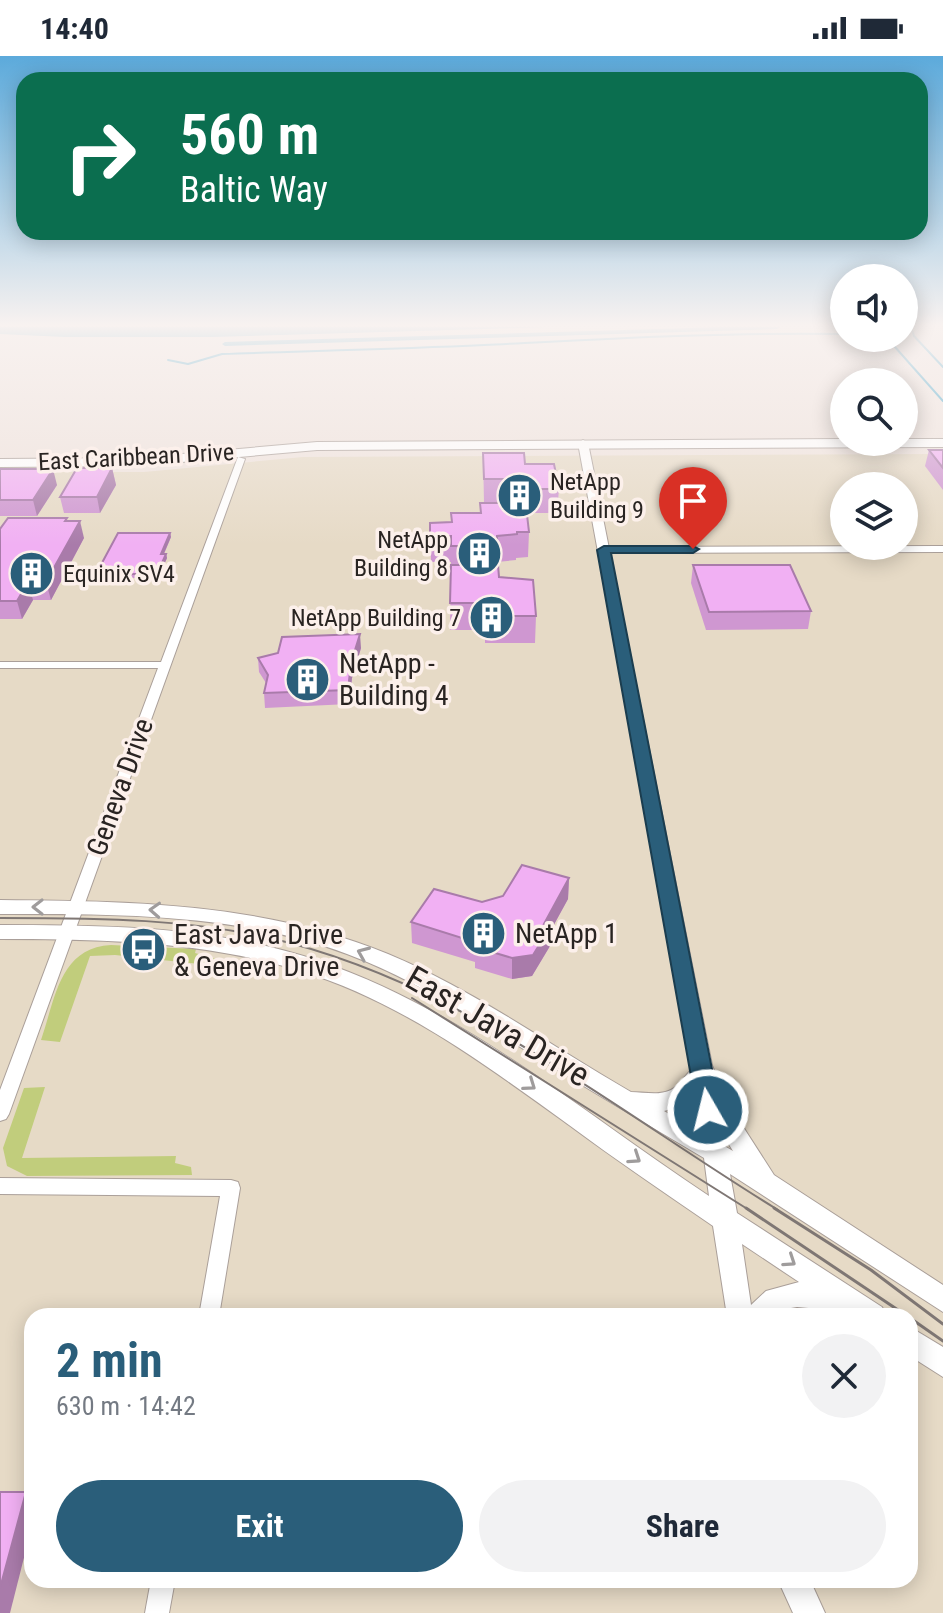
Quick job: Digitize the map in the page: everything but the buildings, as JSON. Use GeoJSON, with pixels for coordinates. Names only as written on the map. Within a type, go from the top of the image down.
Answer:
{"type":"FeatureCollection","features":[{"type":"Feature","properties":{"kind":"main road","name":"East Caribbean Drive"},"geometry":{"type":"LineString","coordinates":[[0,469],[155,467],[314,454],[943,443]]}},
{"type":"Feature","properties":{"kind":"main road","name":"East Caribbean Drive"},"geometry":{"type":"LineString","coordinates":[[0,463],[136,462],[317,446],[943,450]]}},
{"type":"Feature","properties":{"kind":"main road","name":"East Java Drive"},"geometry":{"type":"LineString","coordinates":[[0,907],[175,911],[291,931],[352,948],[422,979],[873,1249],[943,1300]]}},
{"type":"Feature","properties":{"kind":"main road","name":"East Java Drive"},"geometry":{"type":"LineString","coordinates":[[0,932],[152,934],[206,941],[290,959],[362,984],[460,1036],[861,1308]]}},
{"type":"Feature","properties":{"kind":"main road"},"geometry":{"type":"LineString","coordinates":[[626,1101],[672,1102],[704,1078],[766,1184]]}},
{"type":"Feature","properties":{"kind":"main road"},"geometry":{"type":"LineString","coordinates":[[715,1154],[739,1308]]}},
{"type":"Feature","properties":{"kind":"main road"},"geometry":{"type":"LineString","coordinates":[[765,1308],[782,1297],[804,1294],[828,1298],[848,1308]]}},
{"type":"Feature","properties":{"kind":"main road"},"geometry":{"type":"LineString","coordinates":[[918,1346],[943,1363]]}},
{"type":"Feature","properties":{"kind":"main road"},"geometry":{"type":"LineString","coordinates":[[798,1588],[809,1613]]}},
{"type":"Feature","properties":{"kind":"street"},"geometry":{"type":"LineString","coordinates":[[584,448],[704,1078],[715,1154]]}},
{"type":"Feature","properties":{"kind":"street","name":"Geneva Drive"},"geometry":{"type":"LineString","coordinates":[[0,1114],[241,459]]}},
{"type":"Feature","properties":{"kind":"street"},"geometry":{"type":"LineString","coordinates":[[604,550],[943,549]]}},
{"type":"Feature","properties":{"kind":"street"},"geometry":{"type":"LineString","coordinates":[[0,665],[166,665]]}},
{"type":"Feature","properties":{"kind":"street"},"geometry":{"type":"LineString","coordinates":[[0,1186],[231,1188],[210,1308]]}},
{"type":"Feature","properties":{"kind":"street"},"geometry":{"type":"LineString","coordinates":[[157,1613],[162,1588]]}},
{"type":"Feature","properties":{"kind":"shaded area"},"geometry":{"type":"Polygon","coordinates":[[[943,454],[943,1613],[0,1613],[0,472],[144,472],[303,457],[943,454]]]}},
{"type":"Feature","properties":{"kind":"green space"},"geometry":{"type":"Polygon","coordinates":[[[111,945],[196,949],[195,953],[256,970],[115,955],[90,956],[60,1042],[41,1040],[56,991],[70,965],[94,948],[111,945]]]}},
{"type":"Feature","properties":{"kind":"green space"},"geometry":{"type":"Polygon","coordinates":[[[45,1087],[22,1158],[176,1156],[175,1163],[191,1167],[192,1175],[27,1176],[7,1166],[3,1148],[24,1088],[45,1087]]]}},
{"type":"Feature","properties":{"kind":"tram line"},"geometry":{"type":"LineString","coordinates":[[0,918],[109,919],[182,924],[290,943],[356,964],[420,991],[543,1058],[778,1210]]}},
{"type":"Feature","properties":{"kind":"tram line"},"geometry":{"type":"LineString","coordinates":[[412,998],[749,1210]]}},
{"type":"Feature","properties":{"kind":"tram line"},"geometry":{"type":"LineString","coordinates":[[774,1208],[871,1270],[943,1324]]}},
{"type":"Feature","properties":{"kind":"tram line"},"geometry":{"type":"LineString","coordinates":[[749,1210],[895,1308]]}},
{"type":"Feature","properties":{"kind":"tram line"},"geometry":{"type":"LineString","coordinates":[[918,1324],[943,1341]]}},
{"type":"Feature","properties":{"kind":"place","name":"NetApp Building 9"},"geometry":{"type":"Point","coordinates":[519,496]}},
{"type":"Feature","properties":{"kind":"place","name":"NetApp Building 8"},"geometry":{"type":"Point","coordinates":[479,554]}},
{"type":"Feature","properties":{"kind":"place","name":"Equinix SV4"},"geometry":{"type":"Point","coordinates":[32,574]}},
{"type":"Feature","properties":{"kind":"place","name":"NetApp Building 7"},"geometry":{"type":"Point","coordinates":[492,618]}},
{"type":"Feature","properties":{"kind":"place","name":"NetApp - Building 4"},"geometry":{"type":"Point","coordinates":[308,679]}},
{"type":"Feature","properties":{"kind":"place","name":"NetApp 1"},"geometry":{"type":"Point","coordinates":[484,933]}},
{"type":"Feature","properties":{"kind":"place","name":"East Java Drive & Geneva Drive"},"geometry":{"type":"Point","coordinates":[143,950]}},
{"type":"Feature","properties":{"kind":"route"},"geometry":{"type":"LineString","coordinates":[[693,549],[604,550],[708,1110]]}}]}
